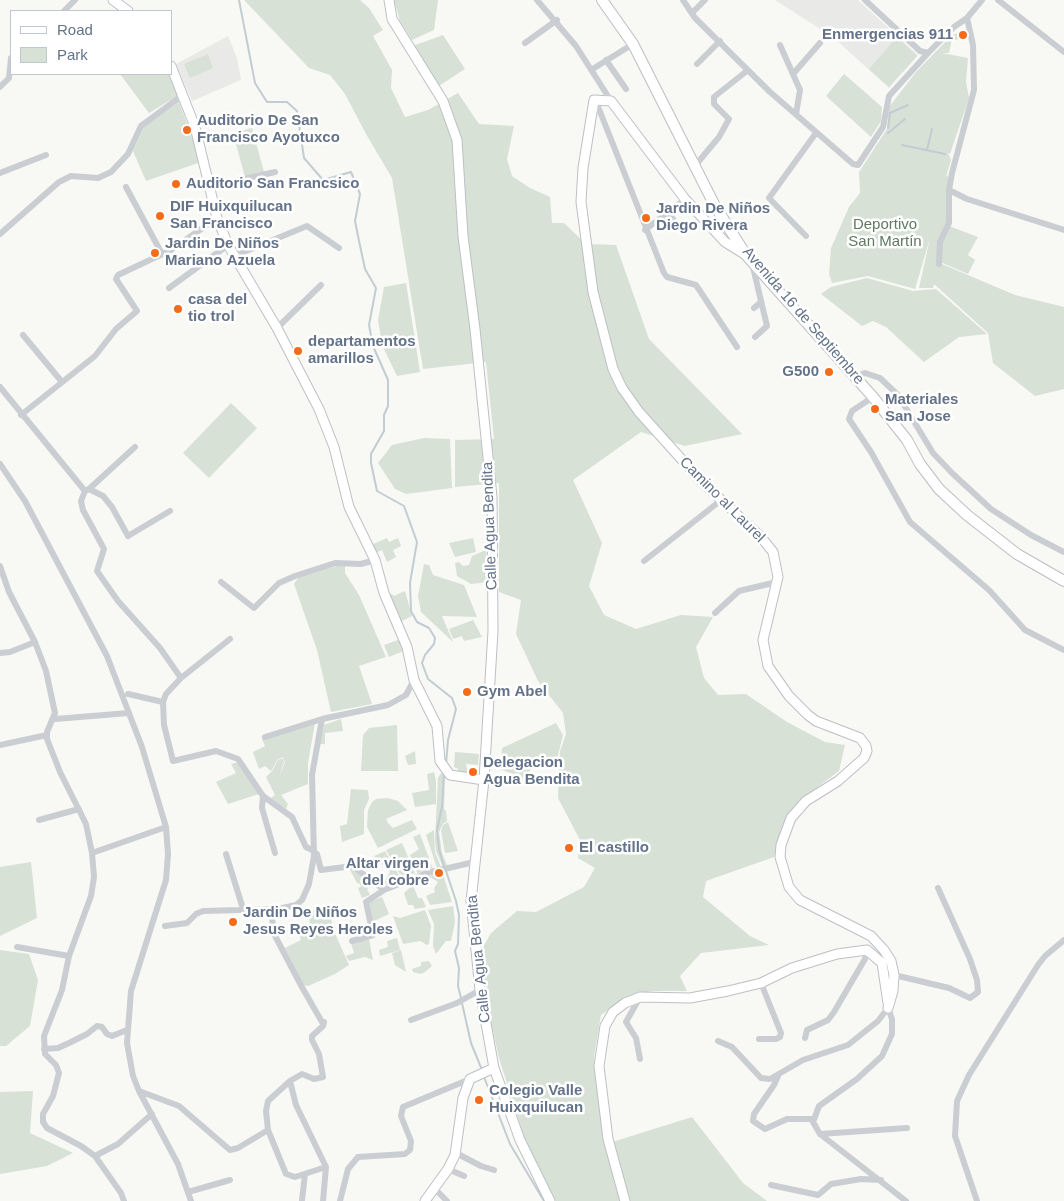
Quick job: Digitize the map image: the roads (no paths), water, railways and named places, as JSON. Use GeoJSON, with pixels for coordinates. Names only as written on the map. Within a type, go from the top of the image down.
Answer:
{"type":"FeatureCollection","features":[{"type":"Feature","properties":{"kind":"main road"},"geometry":{"type":"LineString","coordinates":[[114,0],[127,10]]}},
{"type":"Feature","properties":{"kind":"main road","name":"Calle Agua Bendita"},"geometry":{"type":"LineString","coordinates":[[389,0],[392,20],[443,101],[457,140],[462,236],[476,329],[492,497],[493,632],[484,780],[471,898],[480,990],[494,1068],[520,1140],[550,1201]]}},
{"type":"Feature","properties":{"kind":"main road","name":"Avenida 16 de Septiembre"},"geometry":{"type":"LineString","coordinates":[[602,0],[633,44],[715,206],[749,258],[874,397],[907,440],[920,464],[939,489],[967,516],[1017,554],[1064,581]]}},
{"type":"Feature","properties":{"kind":"main road"},"geometry":{"type":"LineString","coordinates":[[172,68],[202,152],[217,218],[228,245],[277,328],[319,409],[334,448],[348,507],[375,560],[384,593],[408,647],[414,680],[437,726],[440,762],[444,769],[455,777],[484,780]]}},
{"type":"Feature","properties":{"kind":"main road"},"geometry":{"type":"LineString","coordinates":[[595,99],[611,101],[685,199],[725,242],[749,258]]}},
{"type":"Feature","properties":{"kind":"main road","name":"Camino al Laurel"},"geometry":{"type":"LineString","coordinates":[[595,99],[583,168],[581,202],[594,292],[613,369],[622,388],[639,412],[720,501],[761,537],[773,552],[777,582],[763,635],[768,666],[789,696],[808,715],[816,721],[860,738],[867,751],[864,758],[838,781],[806,801],[791,818],[781,845],[783,869],[790,887],[800,900],[876,941],[891,960],[894,975],[893,991],[888,1008]]}},
{"type":"Feature","properties":{"kind":"main road"},"geometry":{"type":"LineString","coordinates":[[625,1201],[608,1139],[600,1087],[599,1058],[603,1033],[609,1017],[625,1003],[640,997],[690,998],[761,983],[792,968],[828,957],[867,950],[882,963],[888,1008]]}},
{"type":"Feature","properties":{"kind":"main road"},"geometry":{"type":"LineString","coordinates":[[425,1201],[448,1169],[456,1153],[463,1098],[470,1079],[494,1068]]}},
{"type":"Feature","properties":{"kind":"street"},"geometry":{"type":"LineString","coordinates":[[65,10],[75,0]]}},
{"type":"Feature","properties":{"kind":"street"},"geometry":{"type":"LineString","coordinates":[[537,0],[557,20],[611,101]]}},
{"type":"Feature","properties":{"kind":"street"},"geometry":{"type":"LineString","coordinates":[[683,0],[692,13],[748,70],[816,133],[855,165],[858,165],[883,127],[889,96],[928,53],[954,27],[967,18],[982,0]]}},
{"type":"Feature","properties":{"kind":"street"},"geometry":{"type":"LineString","coordinates":[[692,13],[705,0]]}},
{"type":"Feature","properties":{"kind":"street"},"geometry":{"type":"LineString","coordinates":[[864,0],[920,51],[928,53]]}},
{"type":"Feature","properties":{"kind":"street"},"geometry":{"type":"LineString","coordinates":[[998,0],[1064,52]]}},
{"type":"Feature","properties":{"kind":"street"},"geometry":{"type":"LineString","coordinates":[[939,264],[940,242],[949,223],[949,190],[974,90],[973,45],[967,18]]}},
{"type":"Feature","properties":{"kind":"street"},"geometry":{"type":"LineString","coordinates":[[525,43],[557,20]]}},
{"type":"Feature","properties":{"kind":"street"},"geometry":{"type":"LineString","coordinates":[[697,64],[720,41]]}},
{"type":"Feature","properties":{"kind":"street"},"geometry":{"type":"LineString","coordinates":[[793,74],[820,43]]}},
{"type":"Feature","properties":{"kind":"street"},"geometry":{"type":"LineString","coordinates":[[592,70],[633,44]]}},
{"type":"Feature","properties":{"kind":"street"},"geometry":{"type":"LineString","coordinates":[[780,46],[800,95],[796,114]]}},
{"type":"Feature","properties":{"kind":"street"},"geometry":{"type":"LineString","coordinates":[[606,60],[626,89]]}},
{"type":"Feature","properties":{"kind":"street"},"geometry":{"type":"LineString","coordinates":[[0,87],[9,78],[10,68]]}},
{"type":"Feature","properties":{"kind":"street"},"geometry":{"type":"LineString","coordinates":[[694,167],[719,137],[729,120],[728,116],[714,104],[714,97],[748,70]]}},
{"type":"Feature","properties":{"kind":"street"},"geometry":{"type":"LineString","coordinates":[[0,234],[59,182],[71,176],[98,178],[111,172],[128,154],[141,126],[183,95]]}},
{"type":"Feature","properties":{"kind":"street"},"geometry":{"type":"LineString","coordinates":[[595,99],[645,230],[665,275],[696,285],[736,347]]}},
{"type":"Feature","properties":{"kind":"street"},"geometry":{"type":"LineString","coordinates":[[806,236],[769,198],[816,133]]}},
{"type":"Feature","properties":{"kind":"street"},"geometry":{"type":"LineString","coordinates":[[0,173],[46,155]]}},
{"type":"Feature","properties":{"kind":"street"},"geometry":{"type":"LineString","coordinates":[[209,187],[275,172]]}},
{"type":"Feature","properties":{"kind":"street"},"geometry":{"type":"LineString","coordinates":[[126,187],[162,254]]}},
{"type":"Feature","properties":{"kind":"street"},"geometry":{"type":"LineString","coordinates":[[949,190],[967,199],[1064,230]]}},
{"type":"Feature","properties":{"kind":"street"},"geometry":{"type":"LineString","coordinates":[[645,230],[685,199]]}},
{"type":"Feature","properties":{"kind":"street"},"geometry":{"type":"LineString","coordinates":[[668,213],[673,218]]}},
{"type":"Feature","properties":{"kind":"street"},"geometry":{"type":"LineString","coordinates":[[21,415],[95,356],[116,329],[137,311],[116,279],[118,275],[184,242],[217,218]]}},
{"type":"Feature","properties":{"kind":"street"},"geometry":{"type":"LineString","coordinates":[[234,256],[307,226],[339,248]]}},
{"type":"Feature","properties":{"kind":"street"},"geometry":{"type":"LineString","coordinates":[[169,288],[228,245]]}},
{"type":"Feature","properties":{"kind":"street"},"geometry":{"type":"LineString","coordinates":[[749,258],[767,326],[755,337]]}},
{"type":"Feature","properties":{"kind":"street"},"geometry":{"type":"LineString","coordinates":[[277,328],[321,284]]}},
{"type":"Feature","properties":{"kind":"street"},"geometry":{"type":"LineString","coordinates":[[754,308],[761,302]]}},
{"type":"Feature","properties":{"kind":"street"},"geometry":{"type":"LineString","coordinates":[[23,335],[62,382]]}},
{"type":"Feature","properties":{"kind":"street"},"geometry":{"type":"LineString","coordinates":[[856,376],[865,373],[880,378],[898,395],[933,453],[953,474],[992,509],[1031,535],[1064,552]]}},
{"type":"Feature","properties":{"kind":"street"},"geometry":{"type":"LineString","coordinates":[[0,387],[21,415],[87,490],[103,496],[112,507],[128,536],[170,511]]}},
{"type":"Feature","properties":{"kind":"street"},"geometry":{"type":"LineString","coordinates":[[874,397],[852,411],[850,419],[871,452],[902,511],[913,526],[989,590],[1025,630],[1064,650]]}},
{"type":"Feature","properties":{"kind":"street"},"geometry":{"type":"LineString","coordinates":[[135,447],[87,490],[81,501],[83,510],[104,549],[97,571],[118,602],[160,648],[181,678]]}},
{"type":"Feature","properties":{"kind":"street"},"geometry":{"type":"LineString","coordinates":[[0,464],[25,501],[108,656],[142,747],[166,827],[168,854],[166,880],[131,991],[127,1030],[129,1055],[139,1091],[178,1164],[191,1201]]}},
{"type":"Feature","properties":{"kind":"street"},"geometry":{"type":"LineString","coordinates":[[644,561],[720,501]]}},
{"type":"Feature","properties":{"kind":"street"},"geometry":{"type":"LineString","coordinates":[[221,582],[254,608],[279,583],[295,576],[335,563],[361,564],[375,560]]}},
{"type":"Feature","properties":{"kind":"street"},"geometry":{"type":"LineString","coordinates":[[0,566],[9,592],[35,642],[46,671],[54,705],[55,719],[46,734],[0,745]]}},
{"type":"Feature","properties":{"kind":"street"},"geometry":{"type":"LineString","coordinates":[[715,612],[739,591],[777,582]]}},
{"type":"Feature","properties":{"kind":"street"},"geometry":{"type":"LineString","coordinates":[[230,639],[181,678],[166,694],[163,702],[164,725],[174,762],[216,751],[235,757],[241,762],[263,796],[292,817],[306,847],[314,851],[321,870],[353,866],[384,890]]}},
{"type":"Feature","properties":{"kind":"street"},"geometry":{"type":"LineString","coordinates":[[0,653],[10,652],[35,642]]}},
{"type":"Feature","properties":{"kind":"street"},"geometry":{"type":"LineString","coordinates":[[265,737],[322,719],[388,705],[406,695],[414,680]]}},
{"type":"Feature","properties":{"kind":"street"},"geometry":{"type":"LineString","coordinates":[[128,694],[163,702]]}},
{"type":"Feature","properties":{"kind":"street"},"geometry":{"type":"LineString","coordinates":[[55,719],[129,713]]}},
{"type":"Feature","properties":{"kind":"street"},"geometry":{"type":"LineString","coordinates":[[165,926],[187,923],[196,914],[203,911],[244,912],[271,910],[296,905],[302,900],[312,872],[316,835],[312,775],[322,719]]}},
{"type":"Feature","properties":{"kind":"street"},"geometry":{"type":"LineString","coordinates":[[46,734],[60,772],[86,824],[92,853],[94,877],[91,896],[69,956],[62,990],[46,1028],[44,1049],[60,1073],[53,1096],[43,1114],[43,1122],[48,1128],[95,1156],[121,1193],[124,1201]]}},
{"type":"Feature","properties":{"kind":"street"},"geometry":{"type":"LineString","coordinates":[[263,796],[262,808],[275,853]]}},
{"type":"Feature","properties":{"kind":"street"},"geometry":{"type":"LineString","coordinates":[[39,820],[79,810]]}},
{"type":"Feature","properties":{"kind":"street"},"geometry":{"type":"LineString","coordinates":[[92,853],[166,827]]}},
{"type":"Feature","properties":{"kind":"street"},"geometry":{"type":"LineString","coordinates":[[226,854],[244,912]]}},
{"type":"Feature","properties":{"kind":"street"},"geometry":{"type":"LineString","coordinates":[[352,942],[374,935],[366,902],[384,890],[427,873],[470,863]]}},
{"type":"Feature","properties":{"kind":"street"},"geometry":{"type":"LineString","coordinates":[[894,975],[949,988],[970,998],[978,992],[977,980],[970,958],[938,888]]}},
{"type":"Feature","properties":{"kind":"street"},"geometry":{"type":"LineString","coordinates":[[271,910],[274,934],[303,989],[324,1023],[314,1034],[312,1040],[319,1054],[322,1077],[314,1079],[302,1074],[290,1081],[268,1101],[266,1115],[268,1130],[286,1174],[294,1177],[326,1166]]}},
{"type":"Feature","properties":{"kind":"street"},"geometry":{"type":"LineString","coordinates":[[977,1201],[955,1136],[957,1101],[969,1075],[1038,965],[1045,956],[1064,940]]}},
{"type":"Feature","properties":{"kind":"street"},"geometry":{"type":"LineString","coordinates":[[17,947],[69,956]]}},
{"type":"Feature","properties":{"kind":"street"},"geometry":{"type":"LineString","coordinates":[[805,1038],[807,1030],[828,1020],[834,1012],[865,959],[867,950]]}},
{"type":"Feature","properties":{"kind":"street"},"geometry":{"type":"LineString","coordinates":[[759,1040],[776,1039],[780,1037],[781,1033],[761,983]]}},
{"type":"Feature","properties":{"kind":"street"},"geometry":{"type":"LineString","coordinates":[[411,1020],[457,1002],[480,990]]}},
{"type":"Feature","properties":{"kind":"street"},"geometry":{"type":"LineString","coordinates":[[640,997],[626,1022],[636,1038],[640,1059]]}},
{"type":"Feature","properties":{"kind":"street"},"geometry":{"type":"LineString","coordinates":[[813,1119],[787,1119],[767,1128],[753,1121],[754,1114],[778,1076],[803,1060],[848,1045],[878,1021],[888,1008]]}},
{"type":"Feature","properties":{"kind":"street"},"geometry":{"type":"LineString","coordinates":[[888,1008],[892,1019],[892,1034],[882,1056],[857,1079],[823,1102],[816,1109],[813,1119],[814,1128],[820,1134],[882,1180],[906,1201]]}},
{"type":"Feature","properties":{"kind":"street"},"geometry":{"type":"LineString","coordinates":[[44,1049],[58,1048],[89,1033],[97,1026],[102,1027],[107,1034],[112,1036],[127,1030]]}},
{"type":"Feature","properties":{"kind":"street"},"geometry":{"type":"LineString","coordinates":[[718,1041],[732,1047],[761,1078],[778,1076]]}},
{"type":"Feature","properties":{"kind":"street"},"geometry":{"type":"LineString","coordinates":[[340,1201],[348,1169],[358,1157],[409,1152],[411,1141],[401,1116],[403,1107],[470,1079]]}},
{"type":"Feature","properties":{"kind":"street"},"geometry":{"type":"LineString","coordinates":[[290,1081],[296,1105],[326,1166],[322,1201]]}},
{"type":"Feature","properties":{"kind":"street"},"geometry":{"type":"LineString","coordinates":[[139,1091],[179,1106],[230,1150],[238,1148],[268,1130]]}},
{"type":"Feature","properties":{"kind":"street"},"geometry":{"type":"LineString","coordinates":[[95,1156],[118,1144],[152,1114]]}},
{"type":"Feature","properties":{"kind":"street"},"geometry":{"type":"LineString","coordinates":[[820,1134],[907,1128]]}},
{"type":"Feature","properties":{"kind":"street"},"geometry":{"type":"LineString","coordinates":[[456,1153],[481,1166],[494,1170]]}},
{"type":"Feature","properties":{"kind":"street"},"geometry":{"type":"LineString","coordinates":[[448,1169],[464,1176]]}},
{"type":"Feature","properties":{"kind":"street"},"geometry":{"type":"LineString","coordinates":[[302,1200],[305,1174]]}},
{"type":"Feature","properties":{"kind":"street"},"geometry":{"type":"LineString","coordinates":[[771,1185],[816,1196],[831,1184],[861,1179],[882,1180]]}},
{"type":"Feature","properties":{"kind":"street"},"geometry":{"type":"LineString","coordinates":[[188,1192],[230,1180]]}},
{"type":"Feature","properties":{"kind":"street"},"geometry":{"type":"LineString","coordinates":[[434,1188],[447,1201]]}},
{"type":"Feature","properties":{"kind":"waterway"},"geometry":{"type":"LineString","coordinates":[[239,0],[255,83],[267,102],[287,102],[297,111],[304,158],[323,180],[351,172],[360,194],[355,221],[365,269],[376,288],[369,325],[373,346],[388,380],[388,406],[384,415],[384,431],[371,454],[371,463],[377,491],[404,506],[417,542],[410,583],[411,611],[417,622],[429,628],[435,638],[434,644],[425,655],[422,663],[428,679],[452,698],[456,709],[448,740],[446,764]]}},
{"type":"Feature","properties":{"kind":"waterway"},"geometry":{"type":"LineString","coordinates":[[888,128],[890,113],[908,105]]}},
{"type":"Feature","properties":{"kind":"waterway"},"geometry":{"type":"LineString","coordinates":[[888,133],[905,119]]}},
{"type":"Feature","properties":{"kind":"waterway"},"geometry":{"type":"LineString","coordinates":[[927,150],[932,129]]}},
{"type":"Feature","properties":{"kind":"waterway"},"geometry":{"type":"LineString","coordinates":[[902,145],[945,154]]}},
{"type":"Feature","properties":{"kind":"waterway"},"geometry":{"type":"LineString","coordinates":[[444,773],[442,807],[437,830],[439,849],[444,867]]}},
{"type":"Feature","properties":{"kind":"waterway"},"geometry":{"type":"LineString","coordinates":[[446,871],[459,915],[458,944],[455,951],[459,968],[458,986],[461,998]]}},
{"type":"Feature","properties":{"kind":"waterway"},"geometry":{"type":"LineString","coordinates":[[462,1003],[471,1043],[482,1070]]}},
{"type":"Feature","properties":{"kind":"waterway"},"geometry":{"type":"LineString","coordinates":[[484,1077],[510,1144],[544,1201]]}},
{"type":"Feature","properties":{"kind":"place","name":"Enmergencias 911"},"geometry":{"type":"Point","coordinates":[963,35]}},
{"type":"Feature","properties":{"kind":"place","name":"Auditorio De San Francisco Ayotuxco"},"geometry":{"type":"Point","coordinates":[187,130]}},
{"type":"Feature","properties":{"kind":"place","name":"Auditorio San Francsico"},"geometry":{"type":"Point","coordinates":[176,184]}},
{"type":"Feature","properties":{"kind":"place","name":"DIF Huixquilucan San Francisco"},"geometry":{"type":"Point","coordinates":[160,216]}},
{"type":"Feature","properties":{"kind":"place","name":"Jardin De Niños Diego Rivera"},"geometry":{"type":"Point","coordinates":[646,218]}},
{"type":"Feature","properties":{"kind":"place","name":"Jardin De Niños Mariano Azuela"},"geometry":{"type":"Point","coordinates":[155,253]}},
{"type":"Feature","properties":{"kind":"place","name":"casa del tio trol"},"geometry":{"type":"Point","coordinates":[178,309]}},
{"type":"Feature","properties":{"kind":"place","name":"departamentos amarillos"},"geometry":{"type":"Point","coordinates":[298,351]}},
{"type":"Feature","properties":{"kind":"place","name":"G500"},"geometry":{"type":"Point","coordinates":[829,372]}},
{"type":"Feature","properties":{"kind":"place","name":"Materiales San Jose"},"geometry":{"type":"Point","coordinates":[875,409]}},
{"type":"Feature","properties":{"kind":"place","name":"Gym Abel"},"geometry":{"type":"Point","coordinates":[467,692]}},
{"type":"Feature","properties":{"kind":"place","name":"Delegacion Agua Bendita"},"geometry":{"type":"Point","coordinates":[473,772]}},
{"type":"Feature","properties":{"kind":"place","name":"El castillo"},"geometry":{"type":"Point","coordinates":[569,848]}},
{"type":"Feature","properties":{"kind":"place","name":"Altar virgen del cobre"},"geometry":{"type":"Point","coordinates":[439,873]}},
{"type":"Feature","properties":{"kind":"place","name":"Jardin De Niños Jesus Reyes Heroles"},"geometry":{"type":"Point","coordinates":[233,922]}},
{"type":"Feature","properties":{"kind":"place","name":"Colegio Valle Huixquilucan"},"geometry":{"type":"Point","coordinates":[479,1100]}},
{"type":"Feature","properties":{"kind":"park label","name":"Deportivo San Martín"},"geometry":{"type":"Point","coordinates":[885,234]}}]}
